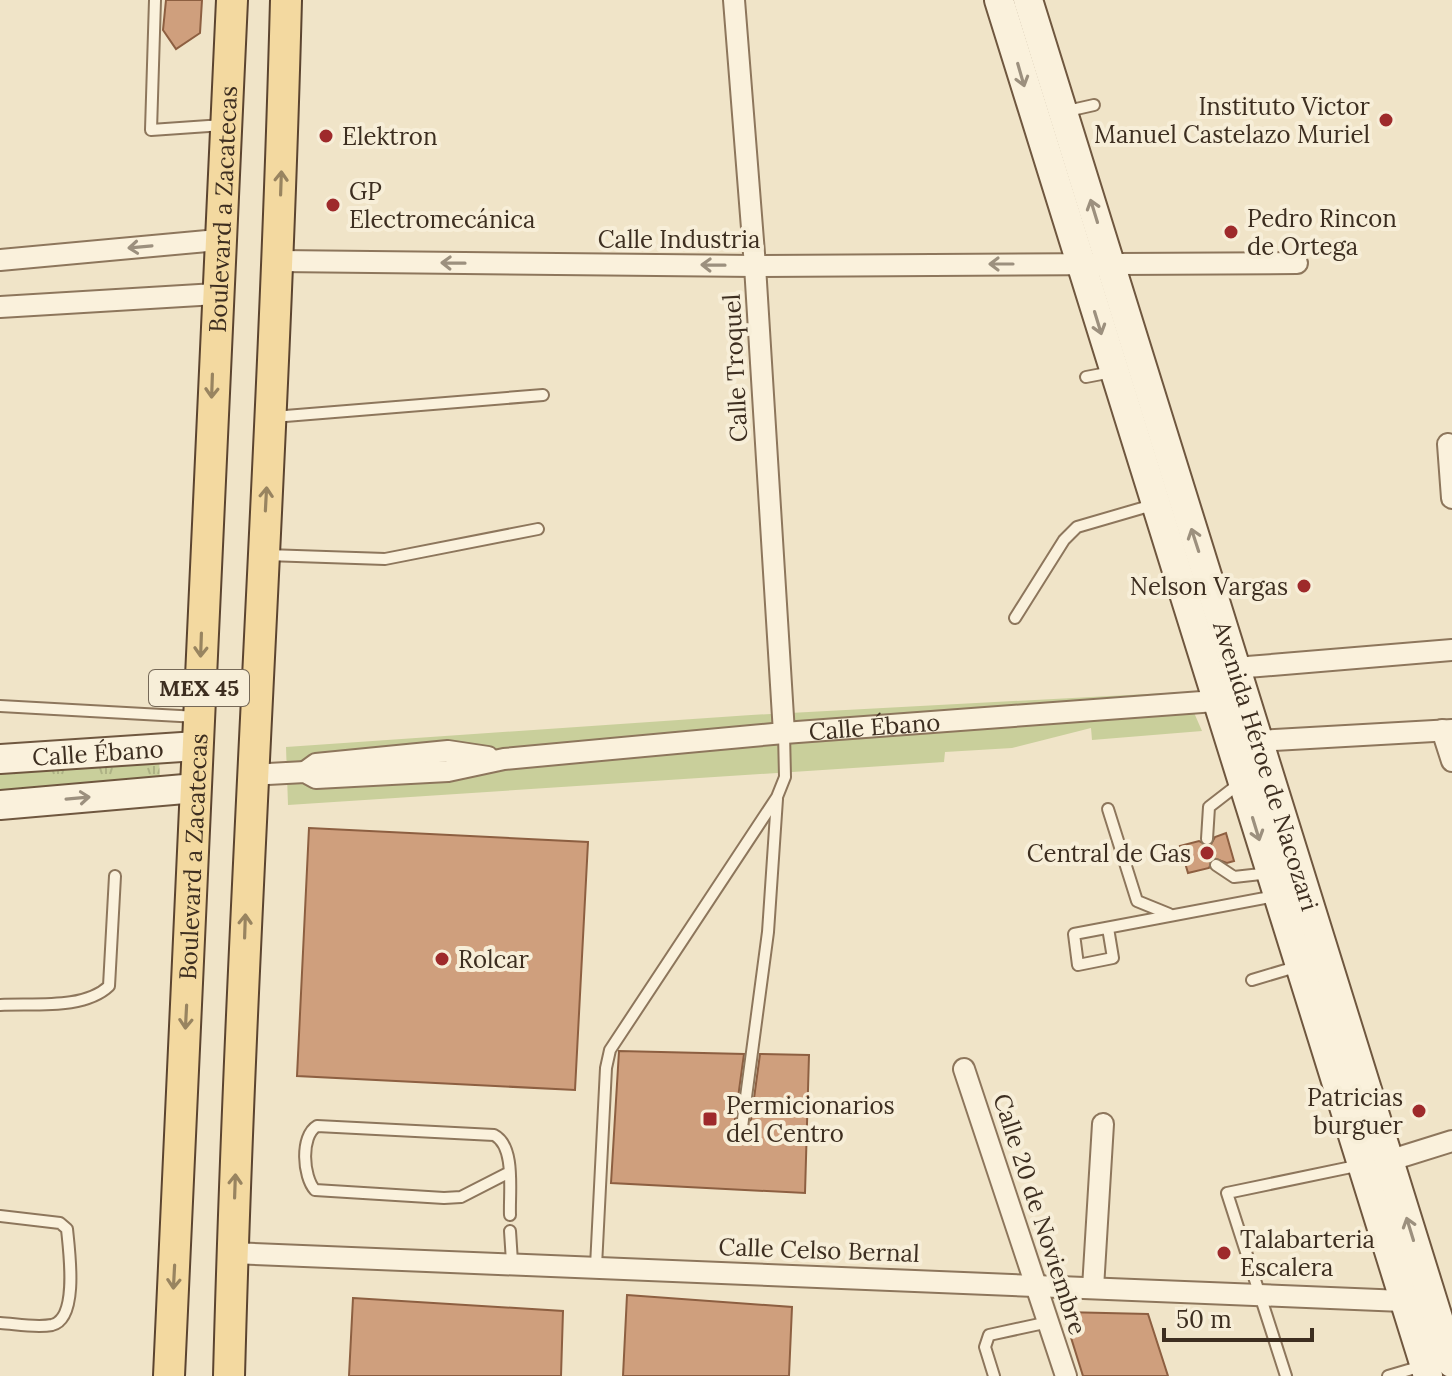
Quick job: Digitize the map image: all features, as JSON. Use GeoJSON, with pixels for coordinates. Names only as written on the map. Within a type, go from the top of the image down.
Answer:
{"type":"FeatureCollection","features":[{"type":"Feature","properties":{"kind":"main road","name":"Boulevard a Zacatecas"},"geometry":{"type":"LineString","coordinates":[[169,1376],[218,240],[232,0]]}},
{"type":"Feature","properties":{"kind":"main road","name":"MEX 45"},"geometry":{"type":"LineString","coordinates":[[229,1376],[251,775],[279,261],[286,0]]}},
{"type":"Feature","properties":{"kind":"main road","name":"Avenida Héroe de Nacozari"},"geometry":{"type":"LineString","coordinates":[[999,0],[1079,263],[1100,374],[1168,501],[1245,699],[1311,962],[1374,1163],[1403,1301],[1435,1368]]}},
{"type":"Feature","properties":{"kind":"main road","name":"Avenida Héroe de Nacozari"},"geometry":{"type":"LineString","coordinates":[[1028,0],[1141,362],[1168,501],[1216,702],[1273,884],[1311,962]]}},
{"type":"Feature","properties":{"kind":"main road","name":"Calle Ébano"},"geometry":{"type":"LineString","coordinates":[[0,759],[198,732]]}},
{"type":"Feature","properties":{"kind":"main road","name":"Calle Ébano"},"geometry":{"type":"LineString","coordinates":[[0,805],[196,788]]}},
{"type":"Feature","properties":{"kind":"main road","name":"Avenida Héroe de Nacozari"},"geometry":{"type":"LineString","coordinates":[[1374,1163],[1443,1301],[1435,1368]]}},
{"type":"Feature","properties":{"kind":"street","name":"Calle Troquel"},"geometry":{"type":"LineString","coordinates":[[734,0],[755,266],[784,733]]}},
{"type":"Feature","properties":{"kind":"street"},"geometry":{"type":"LineString","coordinates":[[0,260],[218,240]]}},
{"type":"Feature","properties":{"kind":"street","name":"Calle Industria"},"geometry":{"type":"LineString","coordinates":[[279,261],[755,266],[1297,263]]}},
{"type":"Feature","properties":{"kind":"street"},"geometry":{"type":"LineString","coordinates":[[0,307],[216,294]]}},
{"type":"Feature","properties":{"kind":"street"},"geometry":{"type":"LineString","coordinates":[[1448,444],[1452,498]]}},
{"type":"Feature","properties":{"kind":"street"},"geometry":{"type":"LineString","coordinates":[[1235,668],[1452,650]]}},
{"type":"Feature","properties":{"kind":"street","name":"Calle Ébano"},"geometry":{"type":"LineString","coordinates":[[251,775],[305,772],[316,764],[448,751],[504,759],[784,733],[1245,699]]}},
{"type":"Feature","properties":{"kind":"street"},"geometry":{"type":"LineString","coordinates":[[1258,741],[1447,730],[1452,761]]}},
{"type":"Feature","properties":{"kind":"street","name":"Calle 20 de Noviembre"},"geometry":{"type":"LineString","coordinates":[[964,1069],[1066,1376]]}},
{"type":"Feature","properties":{"kind":"street"},"geometry":{"type":"LineString","coordinates":[[1093,1288],[1103,1124]]}},
{"type":"Feature","properties":{"kind":"street"},"geometry":{"type":"LineString","coordinates":[[1374,1163],[1452,1141]]}},
{"type":"Feature","properties":{"kind":"street","name":"Calle Celso Bernal"},"geometry":{"type":"LineString","coordinates":[[232,1253],[512,1262],[1403,1301]]}},
{"type":"Feature","properties":{"kind":"lane"},"geometry":{"type":"LineString","coordinates":[[155,0],[151,130],[225,125]]}},
{"type":"Feature","properties":{"kind":"lane"},"geometry":{"type":"LineString","coordinates":[[1034,119],[1094,105]]}},
{"type":"Feature","properties":{"kind":"lane"},"geometry":{"type":"LineString","coordinates":[[1100,374],[1141,362]]}},
{"type":"Feature","properties":{"kind":"lane"},"geometry":{"type":"LineString","coordinates":[[271,417],[543,395]]}},
{"type":"Feature","properties":{"kind":"lane"},"geometry":{"type":"LineString","coordinates":[[1015,618],[1064,540],[1077,527],[1168,501]]}},
{"type":"Feature","properties":{"kind":"lane"},"geometry":{"type":"LineString","coordinates":[[263,555],[385,559],[538,529]]}},
{"type":"Feature","properties":{"kind":"lane"},"geometry":{"type":"LineString","coordinates":[[0,706],[198,732]]}},
{"type":"Feature","properties":{"kind":"lane"},"geometry":{"type":"LineString","coordinates":[[596,1266],[606,1068],[610,1050],[777,797],[785,777],[784,733]]}},
{"type":"Feature","properties":{"kind":"lane"},"geometry":{"type":"LineString","coordinates":[[1207,839],[1209,807],[1241,781]]}},
{"type":"Feature","properties":{"kind":"lane"},"geometry":{"type":"LineString","coordinates":[[742,1127],[768,932],[777,797]]}},
{"type":"Feature","properties":{"kind":"lane"},"geometry":{"type":"LineString","coordinates":[[1108,809],[1137,901],[1171,915]]}},
{"type":"Feature","properties":{"kind":"lane"},"geometry":{"type":"LineString","coordinates":[[1216,865],[1234,877],[1273,884]]}},
{"type":"Feature","properties":{"kind":"lane"},"geometry":{"type":"LineString","coordinates":[[0,1005],[85,1000],[99,996],[109,986],[115,876]]}},
{"type":"Feature","properties":{"kind":"lane"},"geometry":{"type":"LineString","coordinates":[[1108,928],[1113,958],[1078,965],[1074,934],[1171,915],[1273,884]]}},
{"type":"Feature","properties":{"kind":"lane"},"geometry":{"type":"LineString","coordinates":[[1252,980],[1311,962]]}},
{"type":"Feature","properties":{"kind":"lane"},"geometry":{"type":"LineString","coordinates":[[508,1173],[461,1197],[315,1190],[306,1174],[308,1136],[317,1126],[494,1135],[502,1139],[506,1148],[508,1173],[510,1215]]}},
{"type":"Feature","properties":{"kind":"lane"},"geometry":{"type":"LineString","coordinates":[[1286,1376],[1227,1193],[1374,1163]]}},
{"type":"Feature","properties":{"kind":"lane"},"geometry":{"type":"LineString","coordinates":[[0,1216],[60,1223],[67,1229],[70,1266],[68,1311],[62,1319],[54,1325],[0,1323]]}},
{"type":"Feature","properties":{"kind":"lane"},"geometry":{"type":"LineString","coordinates":[[510,1231],[512,1262]]}},
{"type":"Feature","properties":{"kind":"lane"},"geometry":{"type":"LineString","coordinates":[[994,1376],[985,1347],[989,1335],[1049,1322]]}},
{"type":"Feature","properties":{"kind":"lane"},"geometry":{"type":"LineString","coordinates":[[1388,1376],[1435,1368]]}},
{"type":"Feature","properties":{"kind":"green space"},"geometry":{"type":"Polygon","coordinates":[[[1185,692],[1202,731],[1092,740],[1091,728],[1012,748],[945,752],[944,762],[288,805],[286,747],[751,715],[1185,692]]]}},
{"type":"Feature","properties":{"kind":"green space"},"geometry":{"type":"Polygon","coordinates":[[[159,756],[160,779],[0,793],[0,766],[159,756]]]}},
{"type":"Feature","properties":{"kind":"building"},"geometry":{"type":"Polygon","coordinates":[[[166,0],[202,0],[200,33],[176,49],[163,30],[166,0]]]}},
{"type":"Feature","properties":{"kind":"building","name":"Rolcar"},"geometry":{"type":"Polygon","coordinates":[[[309,828],[588,842],[575,1090],[297,1076],[309,828]]]}},
{"type":"Feature","properties":{"kind":"building","name":"Central de Gas"},"geometry":{"type":"Polygon","coordinates":[[[1226,833],[1234,861],[1227,863],[1213,858],[1209,868],[1188,873],[1180,846],[1199,841],[1210,846],[1215,837],[1226,833]]]}},
{"type":"Feature","properties":{"kind":"building","name":"Permicionarios del Centro"},"geometry":{"type":"Polygon","coordinates":[[[619,1051],[744,1054],[734,1127],[742,1135],[750,1128],[760,1054],[809,1055],[805,1193],[611,1183],[619,1051]]]}},
{"type":"Feature","properties":{"kind":"building"},"geometry":{"type":"Polygon","coordinates":[[[627,1295],[792,1307],[789,1376],[623,1376],[627,1295]]]}},
{"type":"Feature","properties":{"kind":"building"},"geometry":{"type":"Polygon","coordinates":[[[353,1298],[563,1311],[561,1376],[349,1376],[353,1298]]]}},
{"type":"Feature","properties":{"kind":"building"},"geometry":{"type":"Polygon","coordinates":[[[1063,1312],[1148,1314],[1168,1376],[1083,1376],[1063,1312]]]}},
{"type":"Feature","properties":{"kind":"place","name":"Instituto Victor Manuel Castelazo Muriel"},"geometry":{"type":"Point","coordinates":[1386,120]}},
{"type":"Feature","properties":{"kind":"place","name":"Elektron"},"geometry":{"type":"Point","coordinates":[326,136]}},
{"type":"Feature","properties":{"kind":"place","name":"GP Electromecánica"},"geometry":{"type":"Point","coordinates":[333,205]}},
{"type":"Feature","properties":{"kind":"place","name":"Pedro Rincon de Ortega"},"geometry":{"type":"Point","coordinates":[1231,232]}},
{"type":"Feature","properties":{"kind":"place","name":"Nelson Vargas"},"geometry":{"type":"Point","coordinates":[1304,586]}},
{"type":"Feature","properties":{"kind":"place","name":"Central de Gas"},"geometry":{"type":"Point","coordinates":[1207,853]}},
{"type":"Feature","properties":{"kind":"place","name":"Rolcar"},"geometry":{"type":"Point","coordinates":[442,959]}},
{"type":"Feature","properties":{"kind":"place","name":"Patricias burguer"},"geometry":{"type":"Point","coordinates":[1419,1111]}},
{"type":"Feature","properties":{"kind":"place","name":"Permicionarios del Centro"},"geometry":{"type":"Point","coordinates":[710,1119]}},
{"type":"Feature","properties":{"kind":"place","name":"Talabarteria Escalera"},"geometry":{"type":"Point","coordinates":[1224,1253]}}]}
